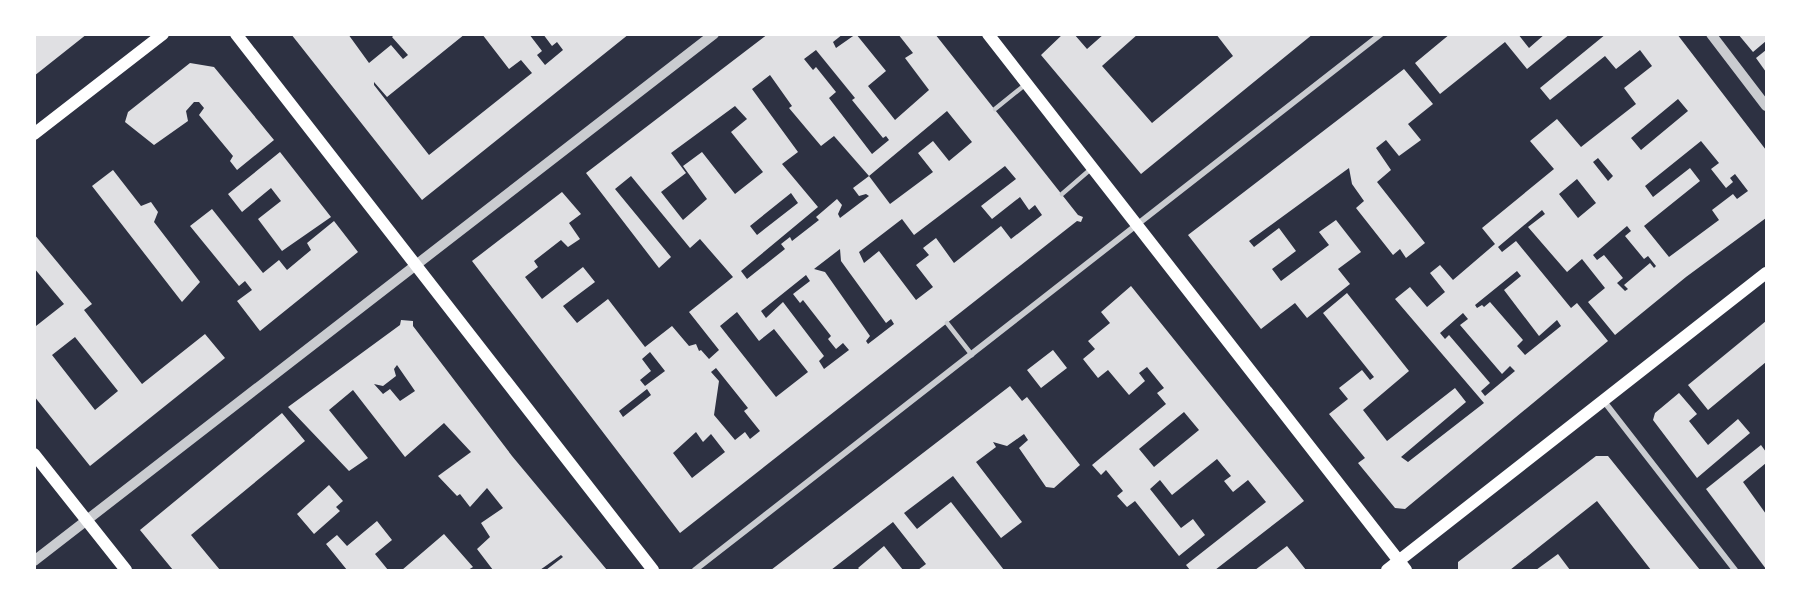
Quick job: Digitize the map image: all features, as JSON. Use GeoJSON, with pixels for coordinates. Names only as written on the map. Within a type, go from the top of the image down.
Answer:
{"type":"FeatureCollection","features":[{"type":"Feature","properties":{"kind":"main road"},"geometry":{"type":"LineString","coordinates":[[34,134],[164,34]]}},
{"type":"Feature","properties":{"kind":"main road"},"geometry":{"type":"LineString","coordinates":[[236,34],[653,570]]}},
{"type":"Feature","properties":{"kind":"main road"},"geometry":{"type":"LineString","coordinates":[[988,34],[1402,566]]}},
{"type":"Feature","properties":{"kind":"main road"},"geometry":{"type":"LineString","coordinates":[[1387,570],[1402,566],[1602,399],[1767,273]]}},
{"type":"Feature","properties":{"kind":"main road"},"geometry":{"type":"LineString","coordinates":[[34,454],[126,570]]}},
{"type":"Feature","properties":{"kind":"street"},"geometry":{"type":"LineString","coordinates":[[34,561],[714,34]]}},
{"type":"Feature","properties":{"kind":"street"},"geometry":{"type":"LineString","coordinates":[[695,570],[1381,34]]}},
{"type":"Feature","properties":{"kind":"street"},"geometry":{"type":"LineString","coordinates":[[1711,34],[1767,106]]}},
{"type":"Feature","properties":{"kind":"street"},"geometry":{"type":"LineString","coordinates":[[1602,399],[1735,570]]}},
{"type":"Feature","properties":{"kind":"lane"},"geometry":{"type":"LineString","coordinates":[[995,110],[1026,84]]}},
{"type":"Feature","properties":{"kind":"lane"},"geometry":{"type":"LineString","coordinates":[[1062,194],[1092,168]]}},
{"type":"Feature","properties":{"kind":"lane"},"geometry":{"type":"LineString","coordinates":[[947,323],[972,355]]}},
{"type":"Feature","properties":{"kind":"building"},"geometry":{"type":"Polygon","coordinates":[[[34,34],[87,34],[34,76],[34,34]]]}},
{"type":"Feature","properties":{"kind":"building"},"geometry":{"type":"Polygon","coordinates":[[[291,34],[348,34],[369,63],[391,45],[403,59],[408,55],[392,37],[395,34],[465,34],[387,97],[374,82],[374,85],[429,155],[532,73],[521,60],[509,69],[482,34],[529,34],[542,51],[537,55],[545,65],[563,50],[557,42],[552,46],[543,34],[629,34],[422,200],[291,34]]]}},
{"type":"Feature","properties":{"kind":"building"},"geometry":{"type":"Polygon","coordinates":[[[768,34],[843,34],[833,42],[836,48],[856,34],[886,71],[868,86],[895,120],[929,90],[905,58],[913,53],[898,34],[935,34],[1078,215],[1083,217],[1081,222],[1077,221],[680,533],[472,261],[562,192],[581,214],[569,223],[580,239],[568,247],[561,240],[534,261],[538,267],[525,277],[542,299],[583,267],[595,282],[563,306],[577,323],[608,299],[645,347],[672,326],[689,346],[696,344],[699,351],[701,350],[709,359],[719,350],[689,312],[733,277],[700,239],[690,248],[631,176],[615,189],[671,257],[659,268],[586,173],[768,34]],[[816,50],[804,59],[813,70],[816,67],[836,92],[829,98],[872,154],[889,140],[886,136],[883,138],[852,100],[855,98],[816,50]],[[770,75],[752,89],[798,152],[782,164],[818,207],[741,271],[747,279],[785,249],[781,244],[790,237],[792,241],[819,220],[816,217],[837,199],[842,205],[838,214],[840,218],[869,196],[866,194],[859,196],[853,188],[869,176],[834,136],[821,146],[789,108],[792,106],[770,75]],[[735,106],[671,153],[686,173],[661,192],[683,220],[707,199],[683,166],[702,152],[735,194],[763,172],[731,132],[747,119],[735,106]],[[947,111],[869,176],[890,204],[933,172],[918,153],[933,141],[949,161],[972,142],[947,111]],[[1005,166],[914,235],[902,219],[859,252],[864,263],[879,251],[916,300],[933,287],[916,265],[929,255],[923,248],[936,238],[954,263],[1001,226],[1011,239],[1042,215],[1035,205],[1029,210],[1020,197],[992,219],[981,206],[1016,179],[1005,166]],[[791,193],[750,226],[757,235],[798,203],[791,193]],[[840,249],[814,269],[825,272],[870,336],[866,341],[868,344],[894,324],[891,319],[886,323],[841,261],[840,249]],[[806,275],[761,311],[766,318],[783,302],[824,356],[819,361],[824,369],[849,350],[843,343],[836,349],[828,339],[831,336],[803,300],[800,303],[793,294],[810,281],[806,275]],[[737,312],[720,326],[776,397],[808,372],[774,329],[759,341],[737,312]],[[650,352],[642,359],[651,371],[640,380],[645,386],[665,371],[650,352]],[[716,368],[711,372],[719,381],[714,415],[735,440],[745,432],[750,439],[760,431],[744,411],[748,408],[716,368]],[[647,389],[619,411],[623,417],[651,395],[647,389]],[[696,432],[673,453],[692,478],[725,452],[711,434],[703,442],[696,432]]]}},
{"type":"Feature","properties":{"kind":"building"},"geometry":{"type":"Polygon","coordinates":[[[1063,34],[1074,34],[1087,49],[1104,34],[1138,34],[1102,66],[1152,123],[1233,56],[1216,34],[1313,34],[1141,174],[1041,55],[1063,34]]]}},
{"type":"Feature","properties":{"kind":"building"},"geometry":{"type":"Polygon","coordinates":[[[1450,34],[1518,34],[1529,48],[1545,34],[1570,34],[1527,69],[1505,42],[1440,94],[1415,63],[1450,34]]]}},
{"type":"Feature","properties":{"kind":"building"},"geometry":{"type":"Polygon","coordinates":[[[1606,34],[1677,34],[1766,150],[1766,218],[1686,277],[1615,335],[1588,302],[1605,288],[1582,259],[1567,272],[1528,227],[1545,214],[1542,210],[1498,247],[1502,252],[1516,241],[1571,308],[1577,303],[1608,341],[1405,509],[1395,508],[1358,463],[1365,458],[1329,414],[1348,399],[1339,388],[1362,370],[1370,380],[1374,377],[1323,313],[1347,293],[1409,371],[1363,410],[1387,441],[1455,388],[1466,402],[1401,457],[1408,462],[1484,403],[1395,299],[1410,287],[1427,307],[1445,292],[1430,273],[1440,265],[1453,280],[1495,244],[1482,228],[1554,169],[1530,141],[1557,119],[1581,147],[1636,104],[1624,88],[1652,66],[1640,50],[1616,69],[1605,56],[1550,100],[1540,88],[1606,34]],[[1678,99],[1631,138],[1641,150],[1688,111],[1678,99]],[[1701,141],[1645,186],[1653,197],[1690,168],[1700,181],[1644,226],[1669,257],[1719,220],[1712,210],[1733,194],[1737,199],[1748,191],[1735,174],[1730,178],[1733,182],[1726,188],[1711,169],[1719,163],[1701,141]],[[1598,158],[1593,162],[1608,181],[1613,176],[1598,158]],[[1577,179],[1559,194],[1578,218],[1596,203],[1577,179]],[[1627,226],[1593,255],[1597,260],[1604,255],[1623,278],[1617,283],[1625,291],[1628,289],[1624,285],[1650,263],[1654,268],[1656,266],[1648,256],[1644,259],[1625,236],[1631,231],[1627,226]],[[1517,271],[1475,305],[1477,308],[1482,305],[1484,307],[1490,302],[1523,340],[1517,346],[1525,355],[1561,326],[1557,320],[1539,336],[1504,290],[1521,276],[1517,271]],[[1463,313],[1440,333],[1445,339],[1449,335],[1490,383],[1481,391],[1485,396],[1515,371],[1510,366],[1502,374],[1460,325],[1468,319],[1463,313]]]}},
{"type":"Feature","properties":{"kind":"building"},"geometry":{"type":"Polygon","coordinates":[[[1738,34],[1766,34],[1766,41],[1753,52],[1738,34]]]}},
{"type":"Feature","properties":{"kind":"building"},"geometry":{"type":"Polygon","coordinates":[[[1766,50],[1766,72],[1756,58],[1766,50]]]}},
{"type":"Feature","properties":{"kind":"building"},"geometry":{"type":"Polygon","coordinates":[[[190,63],[214,67],[274,140],[237,170],[230,161],[233,156],[199,115],[204,108],[199,102],[194,102],[186,111],[188,121],[154,145],[125,122],[128,112],[190,63]]]}},
{"type":"Feature","properties":{"kind":"building"},"geometry":{"type":"Polygon","coordinates":[[[1404,69],[1433,104],[1408,124],[1421,140],[1399,156],[1386,140],[1376,148],[1391,170],[1377,182],[1425,243],[1406,258],[1400,249],[1393,255],[1356,208],[1364,201],[1352,184],[1349,168],[1249,241],[1254,247],[1279,228],[1296,251],[1272,269],[1281,281],[1329,245],[1319,232],[1336,220],[1361,252],[1338,269],[1350,284],[1307,318],[1295,303],[1261,329],[1188,235],[1404,69]]]}},
{"type":"Feature","properties":{"kind":"building"},"geometry":{"type":"Polygon","coordinates":[[[280,152],[331,217],[282,251],[258,219],[281,201],[271,188],[242,212],[228,194],[280,152]]]}},
{"type":"Feature","properties":{"kind":"building"},"geometry":{"type":"Polygon","coordinates":[[[113,170],[141,206],[151,202],[158,212],[154,222],[200,282],[182,302],[92,186],[113,170]]]}},
{"type":"Feature","properties":{"kind":"building"},"geometry":{"type":"Polygon","coordinates":[[[212,209],[263,273],[279,260],[287,270],[311,250],[307,243],[334,221],[358,252],[260,331],[237,301],[252,290],[245,281],[239,286],[190,226],[212,209]]]}},
{"type":"Feature","properties":{"kind":"building"},"geometry":{"type":"Polygon","coordinates":[[[34,234],[92,304],[84,310],[142,384],[205,334],[225,358],[90,466],[34,396],[34,324],[36,326],[64,304],[34,268],[34,234]],[[75,337],[52,355],[95,410],[118,391],[75,337]]]}},
{"type":"Feature","properties":{"kind":"building"},"geometry":{"type":"Polygon","coordinates":[[[1131,286],[1304,501],[1215,570],[1190,570],[1186,565],[1266,502],[1248,480],[1233,492],[1224,481],[1231,476],[1217,459],[1172,495],[1160,480],[1150,489],[1181,528],[1193,519],[1205,535],[1179,556],[1135,501],[1127,507],[1117,496],[1123,491],[1106,470],[1101,475],[1092,465],[1166,404],[1157,393],[1164,388],[1147,367],[1139,373],[1145,381],[1129,395],[1108,370],[1098,378],[1083,359],[1095,349],[1088,341],[1110,323],[1101,312],[1131,286]],[[1184,412],[1139,449],[1154,467],[1199,430],[1184,412]]]}},
{"type":"Feature","properties":{"kind":"building"},"geometry":{"type":"Polygon","coordinates":[[[401,320],[413,321],[413,326],[512,456],[607,570],[546,570],[563,557],[561,555],[540,570],[493,570],[477,549],[490,537],[481,523],[503,508],[487,488],[470,507],[460,494],[457,496],[438,476],[471,452],[444,423],[405,457],[353,390],[329,410],[368,458],[349,471],[288,407],[400,325],[401,320]],[[397,365],[394,369],[396,376],[383,386],[374,384],[383,394],[390,389],[400,401],[415,391],[397,365]]]}},
{"type":"Feature","properties":{"kind":"building"},"geometry":{"type":"Polygon","coordinates":[[[1766,321],[1766,362],[1708,410],[1688,385],[1766,321]]]}},
{"type":"Feature","properties":{"kind":"building"},"geometry":{"type":"Polygon","coordinates":[[[1053,350],[1067,368],[1041,388],[1027,370],[1053,350]]]}},
{"type":"Feature","properties":{"kind":"building"},"geometry":{"type":"Polygon","coordinates":[[[1010,386],[1022,401],[1027,397],[1080,465],[1054,488],[1046,487],[1019,448],[1028,440],[1024,434],[1007,446],[993,442],[996,447],[976,462],[1022,522],[1001,538],[953,476],[904,513],[917,529],[951,502],[1004,570],[918,570],[926,564],[893,522],[831,570],[771,570],[1010,386]]]}},
{"type":"Feature","properties":{"kind":"building"},"geometry":{"type":"Polygon","coordinates":[[[1679,393],[1697,414],[1689,421],[1708,445],[1738,419],[1750,433],[1697,478],[1653,420],[1655,413],[1679,393]]]}},
{"type":"Feature","properties":{"kind":"building"},"geometry":{"type":"Polygon","coordinates":[[[282,413],[305,441],[191,535],[220,570],[173,570],[140,530],[282,413]]]}},
{"type":"Feature","properties":{"kind":"building"},"geometry":{"type":"Polygon","coordinates":[[[1761,445],[1766,452],[1766,463],[1743,482],[1766,514],[1766,569],[1706,489],[1761,445]]]}},
{"type":"Feature","properties":{"kind":"building"},"geometry":{"type":"Polygon","coordinates":[[[1596,456],[1608,456],[1700,570],[1651,570],[1597,501],[1510,570],[1458,570],[1458,562],[1596,456]]]}},
{"type":"Feature","properties":{"kind":"building"},"geometry":{"type":"Polygon","coordinates":[[[329,485],[343,501],[336,507],[340,511],[314,534],[297,514],[329,485]]]}},
{"type":"Feature","properties":{"kind":"building"},"geometry":{"type":"Polygon","coordinates":[[[377,521],[392,540],[375,554],[388,570],[347,570],[326,544],[337,535],[347,546],[377,521]]]}},
{"type":"Feature","properties":{"kind":"building"},"geometry":{"type":"Polygon","coordinates":[[[444,534],[473,567],[468,570],[402,570],[444,534]]]}},
{"type":"Feature","properties":{"kind":"building"},"geometry":{"type":"Polygon","coordinates":[[[884,546],[903,570],[860,570],[858,568],[884,546]]]}},
{"type":"Feature","properties":{"kind":"building"},"geometry":{"type":"Polygon","coordinates":[[[1287,546],[1306,570],[1255,570],[1287,546]]]}},
{"type":"Feature","properties":{"kind":"building"},"geometry":{"type":"Polygon","coordinates":[[[1558,554],[1570,570],[1536,570],[1558,554]]]}}]}
